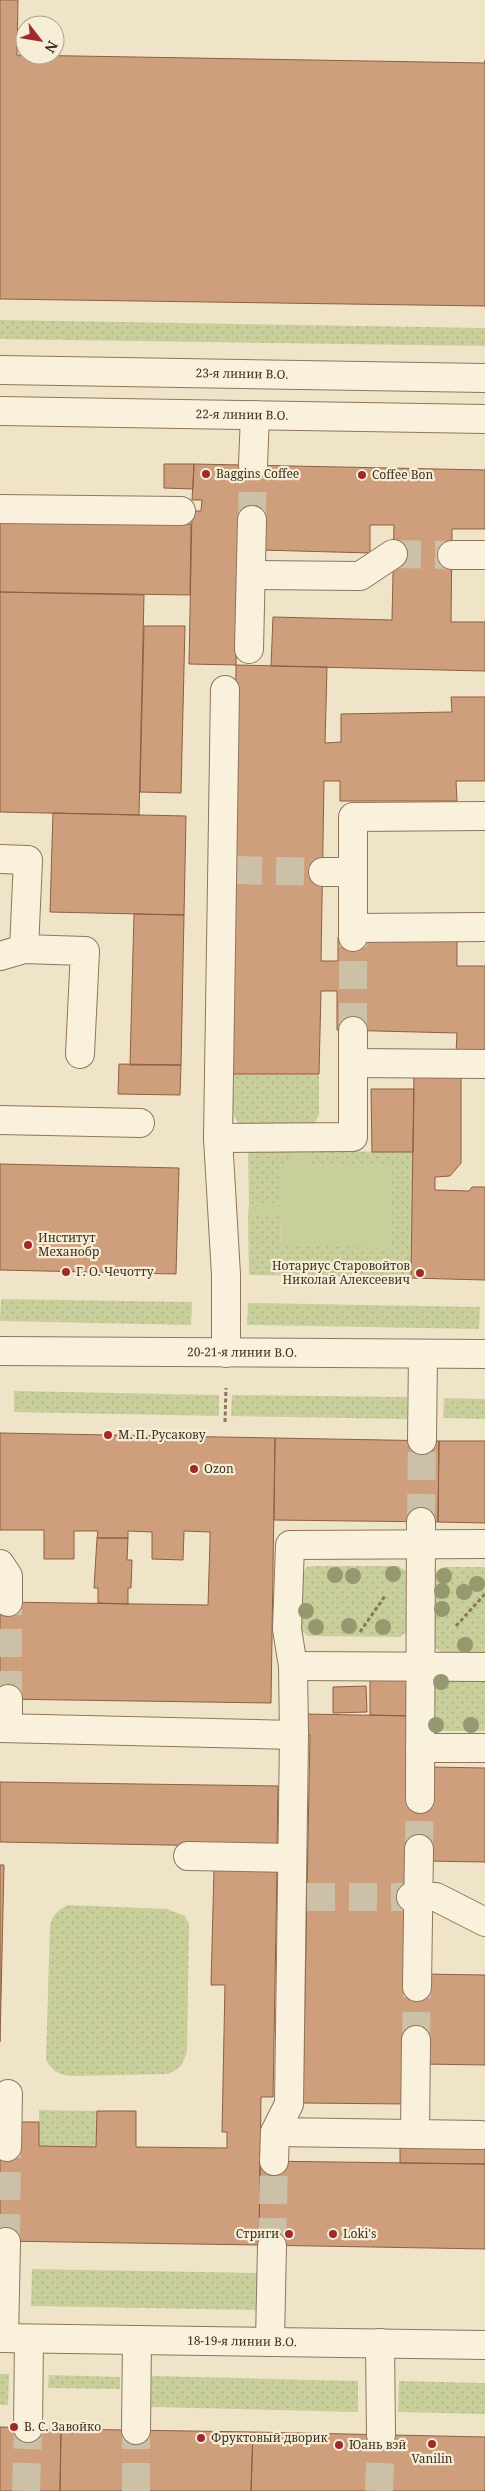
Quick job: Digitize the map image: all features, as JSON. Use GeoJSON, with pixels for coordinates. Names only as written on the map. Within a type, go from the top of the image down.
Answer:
{"type":"FeatureCollection","features":[{"type":"Feature","properties":{"kind":"street","name":"23-я линии В.О."},"geometry":{"type":"LineString","coordinates":[[0,370],[485,378]]}},
{"type":"Feature","properties":{"kind":"street","name":"22-я линии В.О."},"geometry":{"type":"LineString","coordinates":[[0,412],[485,419]]}},
{"type":"Feature","properties":{"kind":"street"},"geometry":{"type":"LineString","coordinates":[[253,465],[255,415]]}},
{"type":"Feature","properties":{"kind":"street"},"geometry":{"type":"LineString","coordinates":[[0,509],[181,511]]}},
{"type":"Feature","properties":{"kind":"street"},"geometry":{"type":"LineString","coordinates":[[249,650],[252,520]]}},
{"type":"Feature","properties":{"kind":"street"},"geometry":{"type":"LineString","coordinates":[[250,575],[360,576],[393,554]]}},
{"type":"Feature","properties":{"kind":"street"},"geometry":{"type":"LineString","coordinates":[[452,555],[485,555]]}},
{"type":"Feature","properties":{"kind":"street"},"geometry":{"type":"LineString","coordinates":[[225,690],[228,870],[218,1138],[226,1275],[226,1353]]}},
{"type":"Feature","properties":{"kind":"street"},"geometry":{"type":"LineString","coordinates":[[485,816],[353,817],[353,932],[485,927]]}},
{"type":"Feature","properties":{"kind":"street"},"geometry":{"type":"LineString","coordinates":[[0,859],[28,860],[12,953],[84,951],[80,1054]]}},
{"type":"Feature","properties":{"kind":"street"},"geometry":{"type":"LineString","coordinates":[[323,872],[353,872]]}},
{"type":"Feature","properties":{"kind":"street"},"geometry":{"type":"LineString","coordinates":[[218,1138],[353,1137],[353,1031]]}},
{"type":"Feature","properties":{"kind":"street"},"geometry":{"type":"LineString","coordinates":[[353,1063],[485,1064]]}},
{"type":"Feature","properties":{"kind":"street"},"geometry":{"type":"LineString","coordinates":[[0,1120],[140,1123]]}},
{"type":"Feature","properties":{"kind":"street","name":"20-21-я линии В.О."},"geometry":{"type":"LineString","coordinates":[[0,1351],[485,1354]]}},
{"type":"Feature","properties":{"kind":"street"},"geometry":{"type":"LineString","coordinates":[[422,1440],[423,1354]]}},
{"type":"Feature","properties":{"kind":"street"},"geometry":{"type":"LineString","coordinates":[[420,1799],[421,1533]]}},
{"type":"Feature","properties":{"kind":"street"},"geometry":{"type":"LineString","coordinates":[[274,2161],[274,2132],[289,2104],[299,1897],[292,1858],[293,1666],[287,1629],[290,1545],[421,1533],[485,1544]]}},
{"type":"Feature","properties":{"kind":"street"},"geometry":{"type":"LineString","coordinates":[[0,1564],[8,1576],[8,1602]]}},
{"type":"Feature","properties":{"kind":"street"},"geometry":{"type":"LineString","coordinates":[[293,1666],[485,1667]]}},
{"type":"Feature","properties":{"kind":"street"},"geometry":{"type":"LineString","coordinates":[[8,1699],[4,1728],[294,1735]]}},
{"type":"Feature","properties":{"kind":"street"},"geometry":{"type":"LineString","coordinates":[[420,1748],[485,1748]]}},
{"type":"Feature","properties":{"kind":"street"},"geometry":{"type":"LineString","coordinates":[[417,1988],[415,1897],[419,1848]]}},
{"type":"Feature","properties":{"kind":"street"},"geometry":{"type":"LineString","coordinates":[[188,1856],[292,1858]]}},
{"type":"Feature","properties":{"kind":"street"},"geometry":{"type":"LineString","coordinates":[[415,1897],[436,1897],[485,1922]]}},
{"type":"Feature","properties":{"kind":"street"},"geometry":{"type":"LineString","coordinates":[[415,2134],[416,2040]]}},
{"type":"Feature","properties":{"kind":"street"},"geometry":{"type":"LineString","coordinates":[[7,2147],[8,2094]]}},
{"type":"Feature","properties":{"kind":"street"},"geometry":{"type":"LineString","coordinates":[[274,2132],[481,2135]]}},
{"type":"Feature","properties":{"kind":"street"},"geometry":{"type":"LineString","coordinates":[[6,2242],[11,2338],[28,2428]]}},
{"type":"Feature","properties":{"kind":"street"},"geometry":{"type":"LineString","coordinates":[[270,2341],[272,2246]]}},
{"type":"Feature","properties":{"kind":"street","name":"18-19-я линии В.О."},"geometry":{"type":"LineString","coordinates":[[11,2338],[485,2345]]}},
{"type":"Feature","properties":{"kind":"street"},"geometry":{"type":"LineString","coordinates":[[136,2430],[137,2340]]}},
{"type":"Feature","properties":{"kind":"street"},"geometry":{"type":"LineString","coordinates":[[380,2343],[381,2435]]}},
{"type":"Feature","properties":{"kind":"path"},"geometry":{"type":"LineString","coordinates":[[336,1666],[387,1593]]}},
{"type":"Feature","properties":{"kind":"green space"},"geometry":{"type":"Polygon","coordinates":[[[0,320],[485,328],[485,346],[0,339],[0,320]]]}},
{"type":"Feature","properties":{"kind":"green space"},"geometry":{"type":"Polygon","coordinates":[[[232,1074],[319,1074],[319,1114],[314,1125],[241,1126],[232,1109],[232,1074]]]}},
{"type":"Feature","properties":{"kind":"green space"},"geometry":{"type":"Polygon","coordinates":[[[248,1151],[291,1151],[291,1166],[280,1166],[280,1203],[249,1204],[248,1151]]]}},
{"type":"Feature","properties":{"kind":"green space"},"geometry":{"type":"Polygon","coordinates":[[[291,1151],[312,1151],[312,1166],[392,1167],[392,1248],[281,1246],[280,1216],[248,1215],[249,1204],[280,1203],[280,1166],[291,1166],[291,1151]]]}},
{"type":"Feature","properties":{"kind":"green space"},"geometry":{"type":"Polygon","coordinates":[[[312,1151],[413,1152],[411,1278],[249,1275],[248,1215],[280,1215],[281,1246],[311,1166],[312,1151]]]}},
{"type":"Feature","properties":{"kind":"green space"},"geometry":{"type":"Polygon","coordinates":[[[1,1299],[192,1302],[191,1325],[0,1321],[1,1299]]]}},
{"type":"Feature","properties":{"kind":"green space"},"geometry":{"type":"Polygon","coordinates":[[[248,1303],[480,1307],[479,1329],[247,1325],[248,1303]]]}},
{"type":"Feature","properties":{"kind":"green space"},"geometry":{"type":"Polygon","coordinates":[[[14,1391],[219,1395],[219,1416],[14,1412],[14,1391]]]}},
{"type":"Feature","properties":{"kind":"green space"},"geometry":{"type":"Polygon","coordinates":[[[232,1395],[407,1397],[407,1419],[231,1416],[232,1395]]]}},
{"type":"Feature","properties":{"kind":"green space"},"geometry":{"type":"Polygon","coordinates":[[[444,1398],[485,1399],[485,1419],[443,1418],[444,1398]]]}},
{"type":"Feature","properties":{"kind":"green space"},"geometry":{"type":"Polygon","coordinates":[[[398,1566],[410,1573],[410,1630],[400,1637],[308,1636],[302,1631],[300,1624],[302,1573],[307,1567],[398,1566]]]}},
{"type":"Feature","properties":{"kind":"green space"},"geometry":{"type":"Polygon","coordinates":[[[485,1567],[485,1653],[444,1654],[434,1647],[433,1580],[441,1568],[485,1567]]]}},
{"type":"Feature","properties":{"kind":"green space"},"geometry":{"type":"Polygon","coordinates":[[[485,1677],[485,1731],[429,1731],[432,1683],[436,1678],[485,1677]]]}},
{"type":"Feature","properties":{"kind":"green space"},"geometry":{"type":"Polygon","coordinates":[[[68,1905],[167,1909],[185,1916],[189,1924],[187,2052],[182,2063],[175,2070],[168,2074],[70,2076],[56,2071],[48,2064],[46,2060],[50,1926],[56,1913],[68,1905]]]}},
{"type":"Feature","properties":{"kind":"green space"},"geometry":{"type":"Polygon","coordinates":[[[39,2110],[97,2111],[96,2147],[39,2146],[39,2110]]]}},
{"type":"Feature","properties":{"kind":"green space"},"geometry":{"type":"Polygon","coordinates":[[[32,2269],[257,2273],[257,2310],[31,2306],[32,2269]]]}},
{"type":"Feature","properties":{"kind":"green space"},"geometry":{"type":"Polygon","coordinates":[[[0,2374],[9,2374],[8,2405],[0,2405],[0,2374]]]}},
{"type":"Feature","properties":{"kind":"green space"},"geometry":{"type":"Polygon","coordinates":[[[49,2375],[120,2377],[120,2389],[48,2388],[49,2375]]]}},
{"type":"Feature","properties":{"kind":"green space"},"geometry":{"type":"Polygon","coordinates":[[[152,2376],[358,2381],[358,2412],[151,2407],[152,2376]]]}},
{"type":"Feature","properties":{"kind":"green space"},"geometry":{"type":"Polygon","coordinates":[[[399,2381],[485,2383],[485,2414],[398,2412],[399,2381]]]}},
{"type":"Feature","properties":{"kind":"building"},"geometry":{"type":"Polygon","coordinates":[[[0,0],[18,0],[18,15],[15,15],[15,65],[65,65],[65,56],[485,63],[485,306],[0,299],[0,0]]]}},
{"type":"Feature","properties":{"kind":"building"},"geometry":{"type":"Polygon","coordinates":[[[164,464],[194,464],[193,489],[164,488],[164,464]]]}},
{"type":"Feature","properties":{"kind":"building"},"geometry":{"type":"Polygon","coordinates":[[[194,464],[485,470],[485,529],[452,529],[451,622],[485,622],[485,671],[271,666],[273,617],[392,620],[394,525],[370,525],[370,553],[261,550],[239,520],[236,665],[189,664],[192,511],[201,511],[202,500],[192,500],[194,464]]]}},
{"type":"Feature","properties":{"kind":"building"},"geometry":{"type":"Polygon","coordinates":[[[0,520],[191,524],[190,595],[0,592],[0,520]]]}},
{"type":"Feature","properties":{"kind":"building"},"geometry":{"type":"Polygon","coordinates":[[[0,592],[144,595],[139,815],[0,812],[0,592]]]}},
{"type":"Feature","properties":{"kind":"building"},"geometry":{"type":"Polygon","coordinates":[[[144,626],[185,626],[181,793],[140,792],[144,626]]]}},
{"type":"Feature","properties":{"kind":"building"},"geometry":{"type":"Polygon","coordinates":[[[236,665],[327,667],[325,743],[341,742],[341,714],[452,712],[451,697],[485,697],[485,781],[456,781],[457,801],[340,801],[340,781],[324,781],[321,961],[338,961],[338,937],[457,936],[457,966],[485,966],[485,1054],[456,1053],[457,1033],[337,1030],[337,991],[321,991],[319,1074],[232,1074],[236,665]]]}},
{"type":"Feature","properties":{"kind":"building"},"geometry":{"type":"Polygon","coordinates":[[[53,813],[186,816],[184,915],[50,912],[53,813]]]}},
{"type":"Feature","properties":{"kind":"building"},"geometry":{"type":"Polygon","coordinates":[[[134,914],[184,915],[181,1065],[130,1065],[134,914]]]}},
{"type":"Feature","properties":{"kind":"building"},"geometry":{"type":"Polygon","coordinates":[[[119,1064],[181,1065],[180,1095],[118,1094],[119,1064]]]}},
{"type":"Feature","properties":{"kind":"building"},"geometry":{"type":"Polygon","coordinates":[[[414,1073],[461,1073],[461,1163],[450,1176],[435,1177],[435,1190],[469,1191],[472,1187],[485,1187],[485,1280],[411,1278],[414,1073]]]}},
{"type":"Feature","properties":{"kind":"building"},"geometry":{"type":"Polygon","coordinates":[[[371,1089],[414,1089],[413,1152],[372,1152],[371,1089]]]}},
{"type":"Feature","properties":{"kind":"building"},"geometry":{"type":"Polygon","coordinates":[[[0,1164],[179,1168],[176,1274],[0,1270],[0,1164]]]}},
{"type":"Feature","properties":{"kind":"building"},"geometry":{"type":"Polygon","coordinates":[[[0,1433],[275,1438],[271,1703],[0,1699],[0,1602],[208,1605],[210,1532],[184,1531],[183,1560],[152,1559],[152,1532],[128,1531],[128,1538],[97,1538],[98,1531],[74,1531],[74,1559],[44,1559],[44,1530],[0,1530],[0,1433]]]}},
{"type":"Feature","properties":{"kind":"building"},"geometry":{"type":"Polygon","coordinates":[[[275,1438],[439,1441],[438,1522],[274,1520],[275,1438]]]}},
{"type":"Feature","properties":{"kind":"building"},"geometry":{"type":"Polygon","coordinates":[[[439,1441],[485,1441],[485,1523],[438,1522],[439,1441]]]}},
{"type":"Feature","properties":{"kind":"building"},"geometry":{"type":"Polygon","coordinates":[[[97,1538],[128,1538],[127,1560],[132,1560],[131,1588],[128,1588],[128,1604],[98,1603],[98,1588],[94,1588],[97,1538]]]}},
{"type":"Feature","properties":{"kind":"building"},"geometry":{"type":"Polygon","coordinates":[[[370,1680],[411,1680],[412,1716],[370,1715],[370,1680]]]}},
{"type":"Feature","properties":{"kind":"building"},"geometry":{"type":"Polygon","coordinates":[[[366,1686],[367,1712],[333,1713],[333,1687],[366,1686]]]}},
{"type":"Feature","properties":{"kind":"building"},"geometry":{"type":"Polygon","coordinates":[[[307,1714],[412,1716],[429,1767],[485,1768],[485,1862],[427,1861],[424,1974],[485,1975],[485,2065],[423,2064],[407,2104],[303,2103],[310,1735],[307,1735],[307,1714]]]}},
{"type":"Feature","properties":{"kind":"building"},"geometry":{"type":"Polygon","coordinates":[[[0,1782],[278,1786],[277,1847],[0,1842],[0,1782]]]}},
{"type":"Feature","properties":{"kind":"building"},"geometry":{"type":"Polygon","coordinates":[[[0,1865],[4,1865],[0,2042],[0,1865]]]}},
{"type":"Feature","properties":{"kind":"building"},"geometry":{"type":"Polygon","coordinates":[[[214,1870],[277,1870],[273,2097],[261,2097],[259,2245],[0,2241],[0,2147],[13,2122],[39,2122],[39,2146],[96,2147],[97,2111],[136,2111],[136,2147],[227,2148],[227,2132],[222,2132],[225,1985],[211,1985],[214,1870]]]}},
{"type":"Feature","properties":{"kind":"building"},"geometry":{"type":"Polygon","coordinates":[[[400,2147],[485,2149],[485,2164],[400,2163],[400,2147]]]}},
{"type":"Feature","properties":{"kind":"building"},"geometry":{"type":"Polygon","coordinates":[[[260,2161],[485,2164],[485,2249],[259,2245],[260,2161]]]}},
{"type":"Feature","properties":{"kind":"building"},"geometry":{"type":"Polygon","coordinates":[[[0,2427],[61,2429],[60,2491],[0,2491],[0,2427]]]}},
{"type":"Feature","properties":{"kind":"building"},"geometry":{"type":"Polygon","coordinates":[[[61,2429],[253,2432],[251,2491],[60,2491],[61,2429]]]}},
{"type":"Feature","properties":{"kind":"building"},"geometry":{"type":"Polygon","coordinates":[[[253,2432],[485,2437],[485,2491],[251,2491],[253,2432]]]}},
{"type":"Feature","properties":{"kind":"tunnel"},"geometry":{"type":"LineString","coordinates":[[252,520],[253,465]]}},
{"type":"Feature","properties":{"kind":"tunnel"},"geometry":{"type":"LineString","coordinates":[[393,554],[452,555]]}},
{"type":"Feature","properties":{"kind":"tunnel"},"geometry":{"type":"LineString","coordinates":[[234,870],[323,872]]}},
{"type":"Feature","properties":{"kind":"tunnel"},"geometry":{"type":"LineString","coordinates":[[353,937],[353,1031]]}},
{"type":"Feature","properties":{"kind":"tunnel"},"geometry":{"type":"LineString","coordinates":[[421,1522],[422,1440]]}},
{"type":"Feature","properties":{"kind":"tunnel"},"geometry":{"type":"LineString","coordinates":[[8,1602],[8,1699]]}},
{"type":"Feature","properties":{"kind":"tunnel"},"geometry":{"type":"LineString","coordinates":[[419,1849],[420,1799]]}},
{"type":"Feature","properties":{"kind":"tunnel"},"geometry":{"type":"LineString","coordinates":[[307,1897],[411,1897]]}},
{"type":"Feature","properties":{"kind":"tunnel"},"geometry":{"type":"LineString","coordinates":[[416,2040],[417,1987]]}},
{"type":"Feature","properties":{"kind":"tunnel"},"geometry":{"type":"LineString","coordinates":[[6,2242],[7,2147]]}},
{"type":"Feature","properties":{"kind":"tunnel"},"geometry":{"type":"LineString","coordinates":[[272,2246],[274,2161]]}},
{"type":"Feature","properties":{"kind":"tunnel"},"geometry":{"type":"LineString","coordinates":[[26,2491],[28,2428]]}},
{"type":"Feature","properties":{"kind":"tunnel"},"geometry":{"type":"LineString","coordinates":[[136,2430],[136,2491]]}},
{"type":"Feature","properties":{"kind":"tunnel"},"geometry":{"type":"LineString","coordinates":[[379,2491],[381,2435]]}},
{"type":"Feature","properties":{"kind":"place","name":"Baggins Coffee"},"geometry":{"type":"Point","coordinates":[206,474]}},
{"type":"Feature","properties":{"kind":"place","name":"Coffee Bon"},"geometry":{"type":"Point","coordinates":[362,475]}},
{"type":"Feature","properties":{"kind":"place","name":"Институт Механобр"},"geometry":{"type":"Point","coordinates":[28,1245]}},
{"type":"Feature","properties":{"kind":"place","name":"Г. О. Чечотту"},"geometry":{"type":"Point","coordinates":[66,1272]}},
{"type":"Feature","properties":{"kind":"place","name":"Нотариус Старовойтов Николай Алексеевич"},"geometry":{"type":"Point","coordinates":[420,1273]}},
{"type":"Feature","properties":{"kind":"place","name":"М. П. Русакову"},"geometry":{"type":"Point","coordinates":[108,1435]}},
{"type":"Feature","properties":{"kind":"place","name":"Ozon"},"geometry":{"type":"Point","coordinates":[194,1469]}},
{"type":"Feature","properties":{"kind":"place","name":"Стриги"},"geometry":{"type":"Point","coordinates":[289,2234]}},
{"type":"Feature","properties":{"kind":"place","name":"Loki's"},"geometry":{"type":"Point","coordinates":[333,2234]}},
{"type":"Feature","properties":{"kind":"place","name":"В. С. Завойко"},"geometry":{"type":"Point","coordinates":[14,2427]}},
{"type":"Feature","properties":{"kind":"place","name":"Фруктовый дворик"},"geometry":{"type":"Point","coordinates":[201,2438]}},
{"type":"Feature","properties":{"kind":"place","name":"Vanilin"},"geometry":{"type":"Point","coordinates":[432,2444]}},
{"type":"Feature","properties":{"kind":"place","name":"Юань вэй"},"geometry":{"type":"Point","coordinates":[339,2445]}}]}
